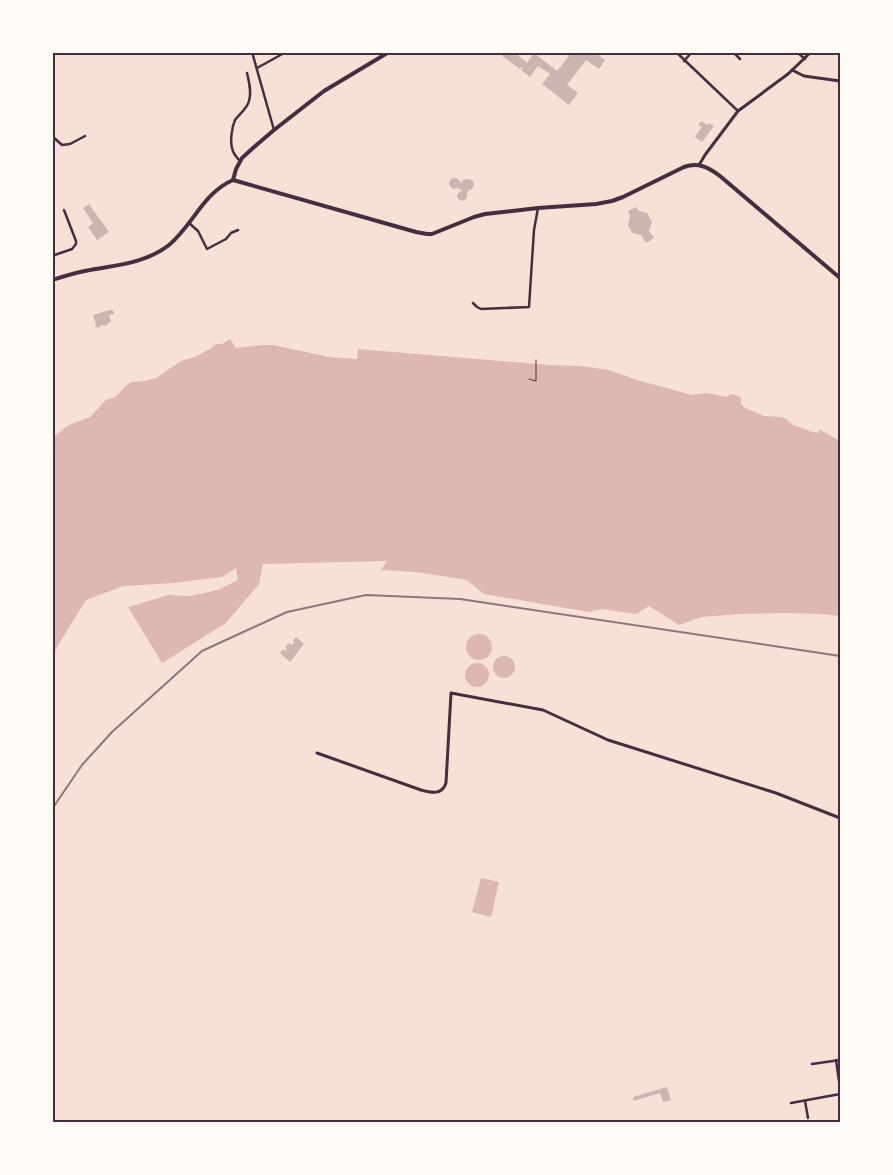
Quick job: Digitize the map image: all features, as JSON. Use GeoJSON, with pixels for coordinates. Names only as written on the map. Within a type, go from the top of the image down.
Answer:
{"type":"FeatureCollection","features":[{"type":"Feature","properties":{"kind":"main road"},"geometry":{"type":"LineString","coordinates":[[233,180],[240,162],[274,130],[324,91],[389,52]]}},
{"type":"Feature","properties":{"kind":"main road"},"geometry":{"type":"LineString","coordinates":[[53,278],[129,264],[148,257],[177,237],[211,194],[222,185],[233,180],[427,234],[438,232],[481,214],[612,201],[684,167],[699,165],[717,174],[840,278]]}},
{"type":"Feature","properties":{"kind":"street"},"geometry":{"type":"LineString","coordinates":[[252,52],[274,130]]}},
{"type":"Feature","properties":{"kind":"street"},"geometry":{"type":"LineString","coordinates":[[257,68],[286,52]]}},
{"type":"Feature","properties":{"kind":"street"},"geometry":{"type":"LineString","coordinates":[[676,52],[738,111]]}},
{"type":"Feature","properties":{"kind":"street"},"geometry":{"type":"LineString","coordinates":[[684,61],[692,52]]}},
{"type":"Feature","properties":{"kind":"street"},"geometry":{"type":"LineString","coordinates":[[733,52],[740,59]]}},
{"type":"Feature","properties":{"kind":"street"},"geometry":{"type":"LineString","coordinates":[[797,52],[804,59]]}},
{"type":"Feature","properties":{"kind":"street"},"geometry":{"type":"LineString","coordinates":[[699,165],[738,111],[792,70],[811,52]]}},
{"type":"Feature","properties":{"kind":"street"},"geometry":{"type":"LineString","coordinates":[[792,70],[804,76],[840,81]]}},
{"type":"Feature","properties":{"kind":"street"},"geometry":{"type":"LineString","coordinates":[[240,162],[232,149],[233,129],[235,120],[250,100],[247,73]]}},
{"type":"Feature","properties":{"kind":"street"},"geometry":{"type":"LineString","coordinates":[[52,136],[62,145],[70,144],[85,136]]}},
{"type":"Feature","properties":{"kind":"street"},"geometry":{"type":"LineString","coordinates":[[473,303],[481,309],[529,307],[534,230],[538,208]]}},
{"type":"Feature","properties":{"kind":"street"},"geometry":{"type":"LineString","coordinates":[[52,256],[72,249],[76,244],[64,210]]}},
{"type":"Feature","properties":{"kind":"street"},"geometry":{"type":"LineString","coordinates":[[188,223],[198,231],[207,249],[238,230]]}},
{"type":"Feature","properties":{"kind":"street"},"geometry":{"type":"LineString","coordinates":[[317,753],[430,793],[438,792],[444,788],[446,783],[451,693],[543,710],[608,740],[776,793],[840,818]]}},
{"type":"Feature","properties":{"kind":"street"},"geometry":{"type":"LineString","coordinates":[[836,1060],[840,1088]]}},
{"type":"Feature","properties":{"kind":"street"},"geometry":{"type":"LineString","coordinates":[[812,1064],[840,1060]]}},
{"type":"Feature","properties":{"kind":"street"},"geometry":{"type":"LineString","coordinates":[[791,1103],[840,1094]]}},
{"type":"Feature","properties":{"kind":"street"},"geometry":{"type":"LineString","coordinates":[[805,1100],[808,1118]]}},
{"type":"Feature","properties":{"kind":"path"},"geometry":{"type":"LineString","coordinates":[[529,379],[536,381],[536,360]]}},
{"type":"Feature","properties":{"kind":"shaded area"},"geometry":{"type":"Polygon","coordinates":[[[230,339],[236,348],[273,345],[329,357],[357,359],[358,349],[581,366],[609,370],[692,395],[707,393],[726,397],[732,394],[741,398],[741,404],[745,408],[764,416],[781,417],[793,425],[813,432],[819,433],[819,429],[840,441],[840,616],[785,613],[739,614],[702,617],[679,625],[649,606],[636,614],[602,609],[589,612],[484,594],[467,580],[416,572],[381,570],[387,561],[263,564],[259,584],[226,623],[162,663],[128,607],[169,595],[190,596],[218,590],[238,580],[236,568],[222,577],[124,586],[86,600],[57,647],[53,659],[53,437],[69,425],[90,417],[106,400],[115,397],[125,386],[132,382],[156,378],[181,361],[195,357],[216,344],[222,344],[230,339]]]}},
{"type":"Feature","properties":{"kind":"shaded area"},"geometry":{"type":"Polygon","coordinates":[[[479,634],[488,638],[492,647],[488,656],[479,660],[470,656],[466,647],[470,638],[479,634]]]}},
{"type":"Feature","properties":{"kind":"shaded area"},"geometry":{"type":"Polygon","coordinates":[[[504,656],[512,659],[515,667],[512,675],[504,678],[496,675],[493,667],[496,659],[504,656]]]}},
{"type":"Feature","properties":{"kind":"shaded area"},"geometry":{"type":"Polygon","coordinates":[[[477,663],[482,664],[488,670],[488,680],[482,686],[477,687],[472,686],[466,680],[465,675],[466,670],[472,664],[477,663]]]}},
{"type":"Feature","properties":{"kind":"shaded area"},"geometry":{"type":"Polygon","coordinates":[[[481,878],[499,882],[491,917],[472,912],[481,878]]]}},
{"type":"Feature","properties":{"kind":"building"},"geometry":{"type":"Polygon","coordinates":[[[504,52],[514,52],[526,64],[534,53],[557,71],[569,56],[565,52],[597,52],[605,60],[599,69],[586,60],[567,85],[578,93],[569,105],[542,84],[550,74],[538,66],[530,77],[521,70],[523,68],[521,67],[520,69],[502,56],[504,52]]]}},
{"type":"Feature","properties":{"kind":"building"},"geometry":{"type":"Polygon","coordinates":[[[701,121],[714,126],[702,142],[695,137],[702,127],[698,125],[701,121]]]}},
{"type":"Feature","properties":{"kind":"building"},"geometry":{"type":"Polygon","coordinates":[[[455,178],[461,184],[463,180],[469,179],[473,181],[474,185],[467,193],[465,200],[458,199],[457,196],[459,192],[463,191],[458,188],[453,189],[450,186],[451,179],[455,178]]]}},
{"type":"Feature","properties":{"kind":"building"},"geometry":{"type":"Polygon","coordinates":[[[89,204],[109,232],[97,240],[88,227],[93,223],[83,208],[89,204]]]}},
{"type":"Feature","properties":{"kind":"building"},"geometry":{"type":"Polygon","coordinates":[[[636,207],[639,211],[647,213],[652,222],[649,231],[654,238],[646,243],[641,235],[632,233],[628,225],[630,216],[628,211],[636,207]]]}},
{"type":"Feature","properties":{"kind":"building"},"geometry":{"type":"Polygon","coordinates":[[[113,310],[114,314],[109,315],[111,322],[99,328],[95,326],[93,315],[113,310]]]}},
{"type":"Feature","properties":{"kind":"building"},"geometry":{"type":"Polygon","coordinates":[[[296,637],[304,644],[290,662],[280,653],[283,649],[285,651],[287,648],[285,647],[289,643],[292,645],[296,637]]]}},
{"type":"Feature","properties":{"kind":"building"},"geometry":{"type":"Polygon","coordinates":[[[667,1087],[671,1100],[663,1102],[660,1093],[634,1101],[633,1097],[667,1087]]]}},
{"type":"Feature","properties":{"kind":"railway"},"geometry":{"type":"LineString","coordinates":[[52,809],[82,765],[112,732],[202,651],[287,612],[366,595],[460,599],[840,656]]}}]}
